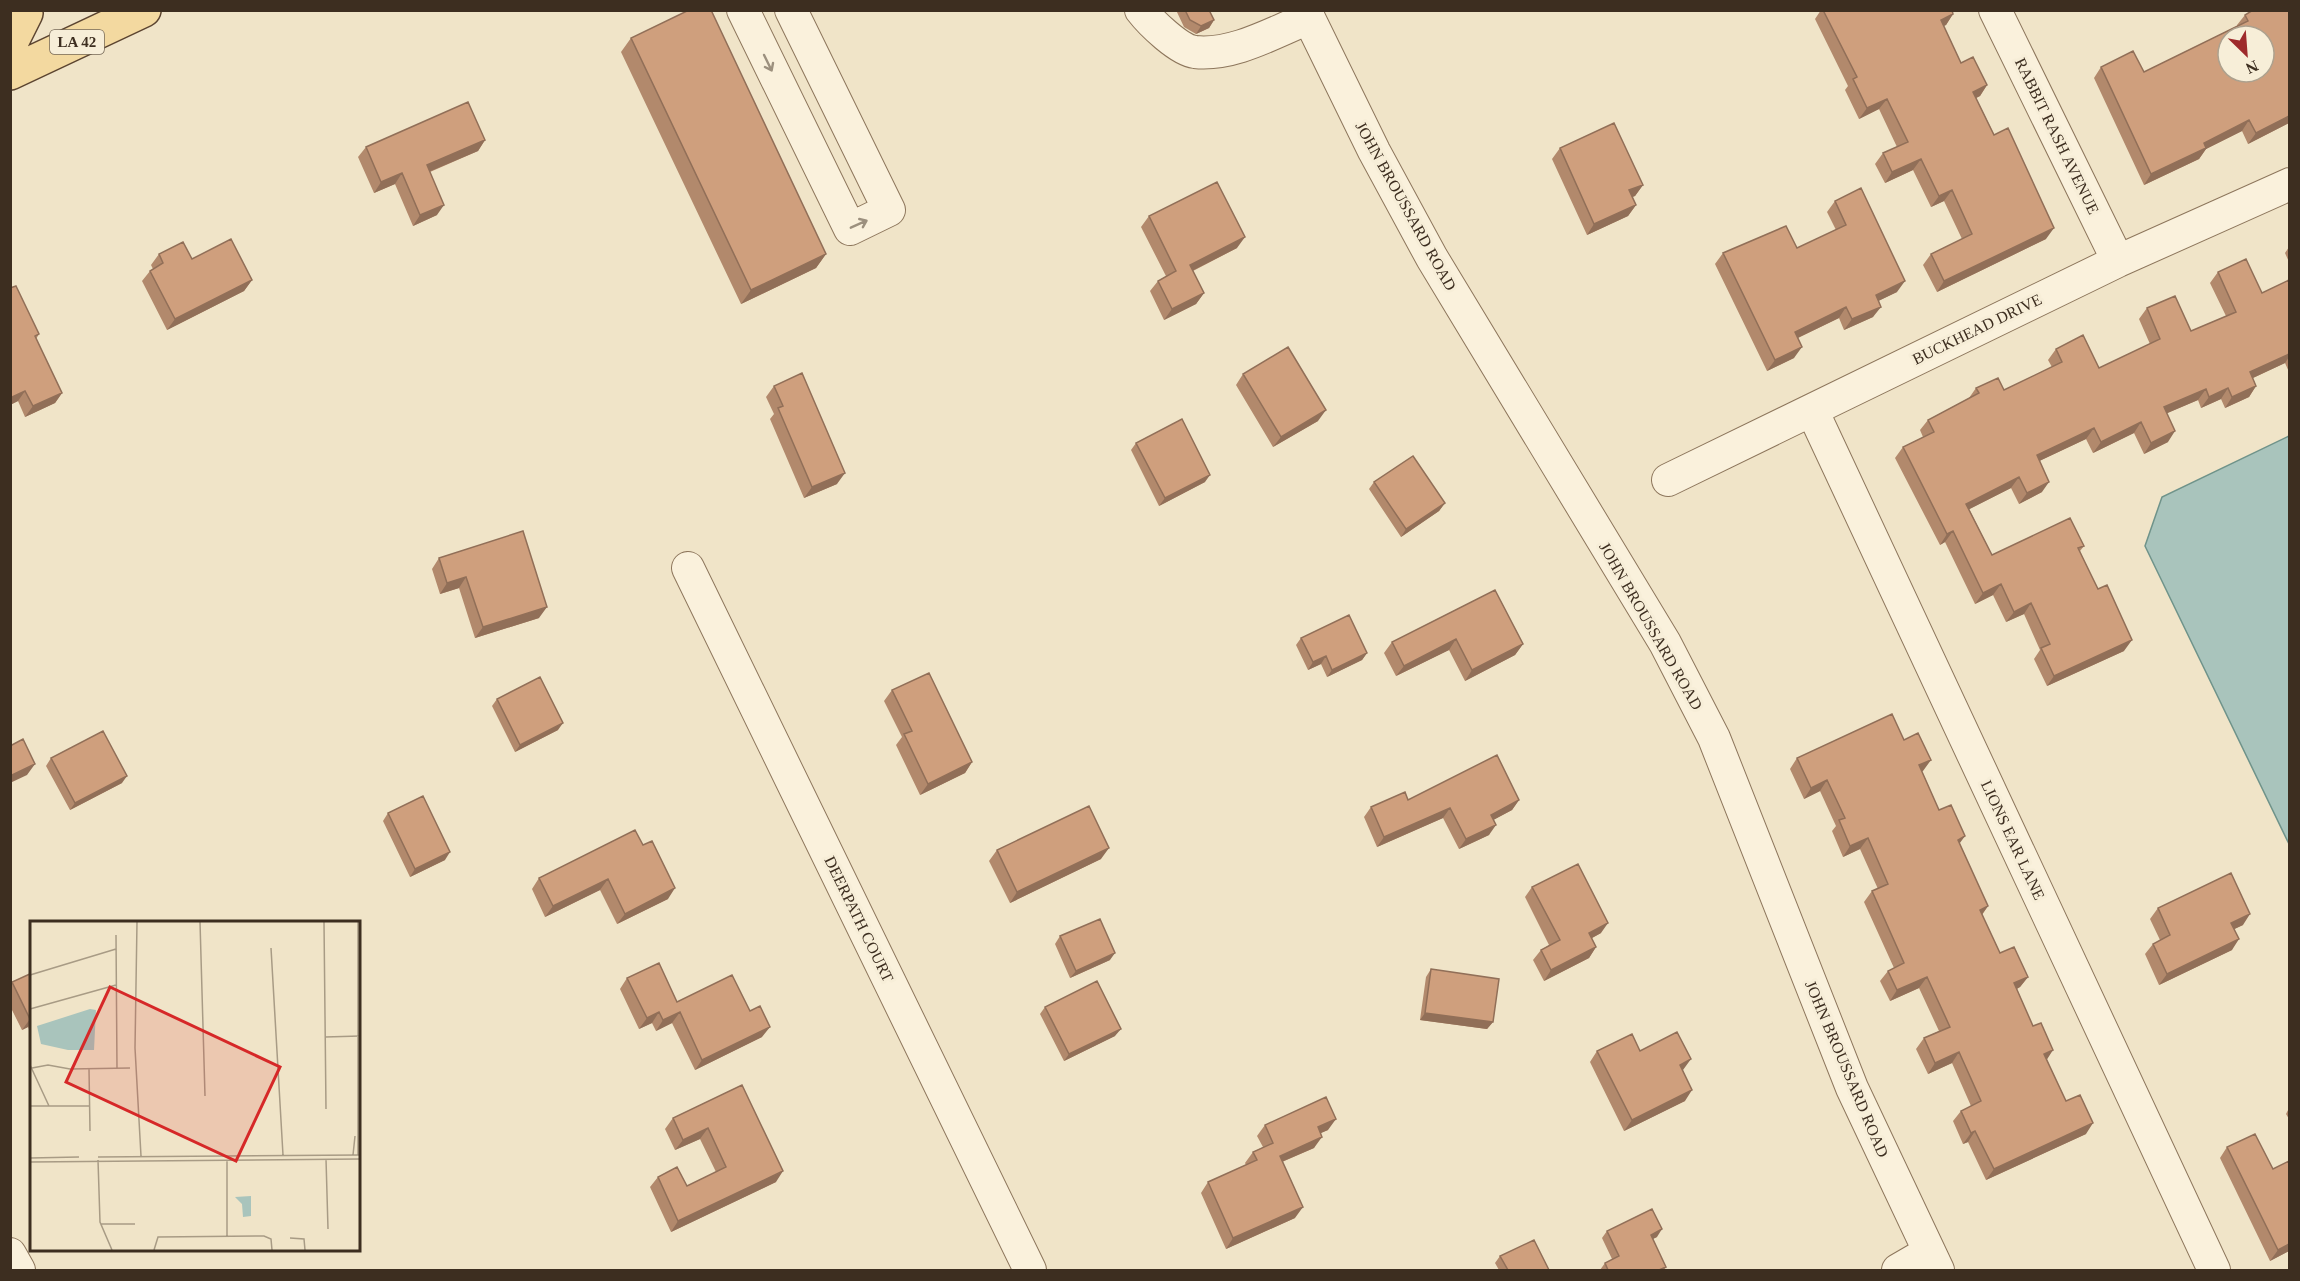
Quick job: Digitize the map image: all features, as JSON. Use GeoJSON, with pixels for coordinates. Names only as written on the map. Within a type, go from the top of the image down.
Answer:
{"type":"FeatureCollection","features":[{"type":"Feature","properties":{"kind":"main road","name":"LA 42"},"geometry":{"type":"LineString","coordinates":[[10,73],[144,10]]}},
{"type":"Feature","properties":{"kind":"main road"},"geometry":{"type":"LineString","coordinates":[[10,45],[22,14]]}},
{"type":"Feature","properties":{"kind":"street"},"geometry":{"type":"LineString","coordinates":[[743,10],[850,229],[889,210],[791,10]]}},
{"type":"Feature","properties":{"kind":"street"},"geometry":{"type":"LineString","coordinates":[[1141,10],[1154,27],[1192,52],[1229,50],[1307,14]]}},
{"type":"Feature","properties":{"kind":"street","name":"RABBIT RASH AVENUE"},"geometry":{"type":"LineString","coordinates":[[1995,10],[2118,261]]}},
{"type":"Feature","properties":{"kind":"street","name":"JOHN BROUSSARD ROAD"},"geometry":{"type":"LineString","coordinates":[[1307,14],[1374,151],[1432,258],[1665,644],[1714,738],[1852,1088],[1934,1261]]}},
{"type":"Feature","properties":{"kind":"street","name":"BUCKHEAD DRIVE"},"geometry":{"type":"LineString","coordinates":[[1668,480],[2118,261],[2289,184]]}},
{"type":"Feature","properties":{"kind":"street","name":"LIONS EAR LANE"},"geometry":{"type":"LineString","coordinates":[[1812,410],[2214,1270]]}},
{"type":"Feature","properties":{"kind":"street","name":"DEERPATH COURT"},"geometry":{"type":"LineString","coordinates":[[688,568],[1030,1270]]}},
{"type":"Feature","properties":{"kind":"street"},"geometry":{"type":"LineString","coordinates":[[10,1254],[19,1270]]}},
{"type":"Feature","properties":{"kind":"street"},"geometry":{"type":"LineString","coordinates":[[1898,1270],[1934,1261]]}},
{"type":"Feature","properties":{"kind":"water"},"geometry":{"type":"Polygon","coordinates":[[[2289,436],[2289,844],[2145,546],[2162,497],[2289,436]]]}},
{"type":"Feature","properties":{"kind":"building"},"geometry":{"type":"Polygon","coordinates":[[[689,10],[711,10],[826,254],[751,290],[631,38],[689,10]]]}},
{"type":"Feature","properties":{"kind":"building"},"geometry":{"type":"Polygon","coordinates":[[[1185,10],[1209,10],[1214,20],[1201,26],[1190,20],[1185,10]]]}},
{"type":"Feature","properties":{"kind":"building"},"geometry":{"type":"Polygon","coordinates":[[[1823,10],[1952,10],[1953,14],[1941,20],[1961,63],[1973,57],[1987,85],[1973,92],[1994,135],[2008,128],[2054,228],[1944,281],[1931,254],[1972,234],[1952,190],[1939,196],[1921,159],[1892,172],[1883,153],[1908,142],[1887,99],[1867,108],[1853,79],[1857,77],[1823,10]]]}},
{"type":"Feature","properties":{"kind":"building"},"geometry":{"type":"Polygon","coordinates":[[[2253,10],[2289,10],[2289,116],[2256,133],[2249,120],[2204,143],[2206,148],[2151,174],[2101,67],[2133,51],[2144,72],[2216,37],[2216,84],[2276,84],[2276,24],[2242,24],[2248,21],[2245,15],[2253,10]]]}},
{"type":"Feature","properties":{"kind":"building"},"geometry":{"type":"Polygon","coordinates":[[[468,102],[485,140],[427,165],[444,205],[420,215],[402,173],[381,182],[366,147],[468,102]]]}},
{"type":"Feature","properties":{"kind":"building"},"geometry":{"type":"Polygon","coordinates":[[[1614,123],[1643,185],[1629,190],[1636,205],[1594,224],[1560,148],[1614,123]]]}},
{"type":"Feature","properties":{"kind":"building"},"geometry":{"type":"Polygon","coordinates":[[[1217,182],[1245,237],[1190,265],[1204,293],[1172,309],[1158,281],[1176,271],[1149,216],[1217,182]]]}},
{"type":"Feature","properties":{"kind":"building"},"geometry":{"type":"Polygon","coordinates":[[[1861,188],[1905,281],[1876,295],[1881,307],[1852,319],[1846,307],[1795,332],[1802,347],[1775,360],[1723,253],[1786,226],[1797,248],[1846,225],[1835,201],[1861,188]]]}},
{"type":"Feature","properties":{"kind":"building"},"geometry":{"type":"Polygon","coordinates":[[[231,239],[252,280],[175,319],[150,271],[163,263],[159,254],[183,242],[192,259],[231,239]]]}},
{"type":"Feature","properties":{"kind":"building"},"geometry":{"type":"Polygon","coordinates":[[[2246,259],[2262,293],[2289,280],[2289,354],[2250,372],[2256,386],[2232,397],[2228,388],[2209,397],[2206,389],[2164,407],[2175,431],[2151,443],[2141,422],[2101,442],[2094,428],[2037,455],[2049,482],[2027,493],[2019,477],[1966,504],[1992,555],[2070,518],[2084,546],[2078,548],[2098,589],[2107,585],[2132,640],[2054,676],[2041,648],[2050,644],[2031,603],[2014,612],[2001,584],[1983,593],[1953,531],[1947,534],[1903,447],[1934,432],[1928,420],[1979,393],[1976,388],[1998,378],[2004,390],[2062,362],[2056,349],[2083,335],[2099,368],[2160,339],[2147,308],[2175,296],[2191,331],[2236,312],[2218,272],[2246,259]]]}},
{"type":"Feature","properties":{"kind":"building"},"geometry":{"type":"Polygon","coordinates":[[[16,286],[39,334],[35,336],[62,393],[33,406],[25,391],[10,398],[10,288],[16,286]]]}},
{"type":"Feature","properties":{"kind":"building"},"geometry":{"type":"Polygon","coordinates":[[[1288,347],[1326,410],[1281,437],[1243,374],[1288,347]]]}},
{"type":"Feature","properties":{"kind":"building"},"geometry":{"type":"Polygon","coordinates":[[[802,373],[845,473],[812,487],[778,408],[783,406],[774,386],[802,373]]]}},
{"type":"Feature","properties":{"kind":"building"},"geometry":{"type":"Polygon","coordinates":[[[1182,419],[1210,475],[1165,498],[1136,443],[1182,419]]]}},
{"type":"Feature","properties":{"kind":"building"},"geometry":{"type":"Polygon","coordinates":[[[1413,456],[1445,503],[1406,529],[1374,482],[1413,456]]]}},
{"type":"Feature","properties":{"kind":"building"},"geometry":{"type":"Polygon","coordinates":[[[523,531],[547,607],[483,627],[466,577],[447,583],[439,558],[523,531]]]}},
{"type":"Feature","properties":{"kind":"building"},"geometry":{"type":"Polygon","coordinates":[[[1495,590],[1523,644],[1472,670],[1456,639],[1404,666],[1392,642],[1495,590]]]}},
{"type":"Feature","properties":{"kind":"building"},"geometry":{"type":"Polygon","coordinates":[[[1349,615],[1367,653],[1332,670],[1326,656],[1313,662],[1301,638],[1349,615]]]}},
{"type":"Feature","properties":{"kind":"building"},"geometry":{"type":"Polygon","coordinates":[[[929,673],[972,762],[928,784],[904,734],[912,731],[892,690],[929,673]]]}},
{"type":"Feature","properties":{"kind":"building"},"geometry":{"type":"Polygon","coordinates":[[[540,677],[563,723],[520,745],[497,699],[540,677]]]}},
{"type":"Feature","properties":{"kind":"building"},"geometry":{"type":"Polygon","coordinates":[[[1892,714],[1904,740],[1918,733],[1931,760],[1919,765],[1939,810],[1951,805],[1965,836],[1958,840],[1988,906],[1980,910],[2000,953],[2014,947],[2028,977],[2014,983],[2033,1026],[2041,1023],[2053,1050],[2044,1054],[2066,1101],[2080,1095],[2093,1123],[1994,1169],[1975,1131],[1971,1133],[1961,1111],[1981,1101],[1959,1052],[1935,1063],[1924,1038],[1950,1027],[1927,977],[1897,990],[1888,971],[1904,963],[1872,891],[1888,884],[1868,838],[1850,846],[1839,820],[1845,818],[1827,780],[1811,788],[1797,758],[1892,714]]]}},
{"type":"Feature","properties":{"kind":"building"},"geometry":{"type":"Polygon","coordinates":[[[103,731],[127,776],[75,803],[51,758],[103,731]]]}},
{"type":"Feature","properties":{"kind":"building"},"geometry":{"type":"Polygon","coordinates":[[[23,739],[35,764],[10,776],[10,746],[23,739]]]}},
{"type":"Feature","properties":{"kind":"building"},"geometry":{"type":"Polygon","coordinates":[[[1497,755],[1519,800],[1491,815],[1496,825],[1466,839],[1450,808],[1384,837],[1371,807],[1405,792],[1408,800],[1497,755]]]}},
{"type":"Feature","properties":{"kind":"building"},"geometry":{"type":"Polygon","coordinates":[[[423,796],[450,852],[415,869],[388,813],[423,796]]]}},
{"type":"Feature","properties":{"kind":"building"},"geometry":{"type":"Polygon","coordinates":[[[1089,806],[1109,848],[1017,892],[997,850],[1089,806]]]}},
{"type":"Feature","properties":{"kind":"building"},"geometry":{"type":"Polygon","coordinates":[[[635,830],[643,845],[652,841],[675,888],[625,914],[608,879],[553,906],[539,878],[635,830]]]}},
{"type":"Feature","properties":{"kind":"building"},"geometry":{"type":"Polygon","coordinates":[[[1578,864],[1608,923],[1589,933],[1596,947],[1551,970],[1541,950],[1560,940],[1532,887],[1578,864]]]}},
{"type":"Feature","properties":{"kind":"building"},"geometry":{"type":"Polygon","coordinates":[[[2231,873],[2250,914],[2231,923],[2239,939],[2167,974],[2153,944],[2170,935],[2158,908],[2231,873]]]}},
{"type":"Feature","properties":{"kind":"building"},"geometry":{"type":"Polygon","coordinates":[[[1100,919],[1115,953],[1076,971],[1060,936],[1100,919]]]}},
{"type":"Feature","properties":{"kind":"building"},"geometry":{"type":"Polygon","coordinates":[[[659,963],[677,1002],[732,975],[750,1011],[760,1006],[770,1027],[702,1060],[680,1012],[663,1020],[659,1012],[647,1018],[627,978],[659,963]]]}},
{"type":"Feature","properties":{"kind":"building"},"geometry":{"type":"Polygon","coordinates":[[[1431,969],[1499,979],[1493,1022],[1425,1013],[1431,969]]]}},
{"type":"Feature","properties":{"kind":"building"},"geometry":{"type":"Polygon","coordinates":[[[30,974],[30,1019],[12,982],[30,974]]]}},
{"type":"Feature","properties":{"kind":"building"},"geometry":{"type":"Polygon","coordinates":[[[1097,981],[1121,1029],[1069,1054],[1045,1007],[1097,981]]]}},
{"type":"Feature","properties":{"kind":"building"},"geometry":{"type":"Polygon","coordinates":[[[1677,1032],[1691,1059],[1680,1065],[1692,1090],[1632,1120],[1597,1051],[1632,1034],[1640,1051],[1677,1032]]]}},
{"type":"Feature","properties":{"kind":"building"},"geometry":{"type":"Polygon","coordinates":[[[742,1085],[783,1171],[678,1221],[658,1177],[677,1167],[687,1186],[726,1167],[708,1128],[683,1140],[673,1118],[742,1085]]]}},
{"type":"Feature","properties":{"kind":"building"},"geometry":{"type":"Polygon","coordinates":[[[1326,1097],[1336,1119],[1318,1127],[1322,1137],[1280,1156],[1303,1207],[1233,1238],[1208,1182],[1257,1160],[1253,1152],[1273,1143],[1265,1125],[1326,1097]]]}},
{"type":"Feature","properties":{"kind":"building"},"geometry":{"type":"Polygon","coordinates":[[[2255,1134],[2273,1169],[2289,1161],[2289,1244],[2278,1250],[2227,1147],[2255,1134]]]}},
{"type":"Feature","properties":{"kind":"building"},"geometry":{"type":"Polygon","coordinates":[[[1652,1209],[1662,1229],[1651,1235],[1666,1267],[1659,1270],[1608,1270],[1605,1263],[1619,1256],[1607,1231],[1652,1209]]]}},
{"type":"Feature","properties":{"kind":"building"},"geometry":{"type":"Polygon","coordinates":[[[1534,1240],[1549,1270],[1508,1270],[1500,1256],[1534,1240]]]}}]}
